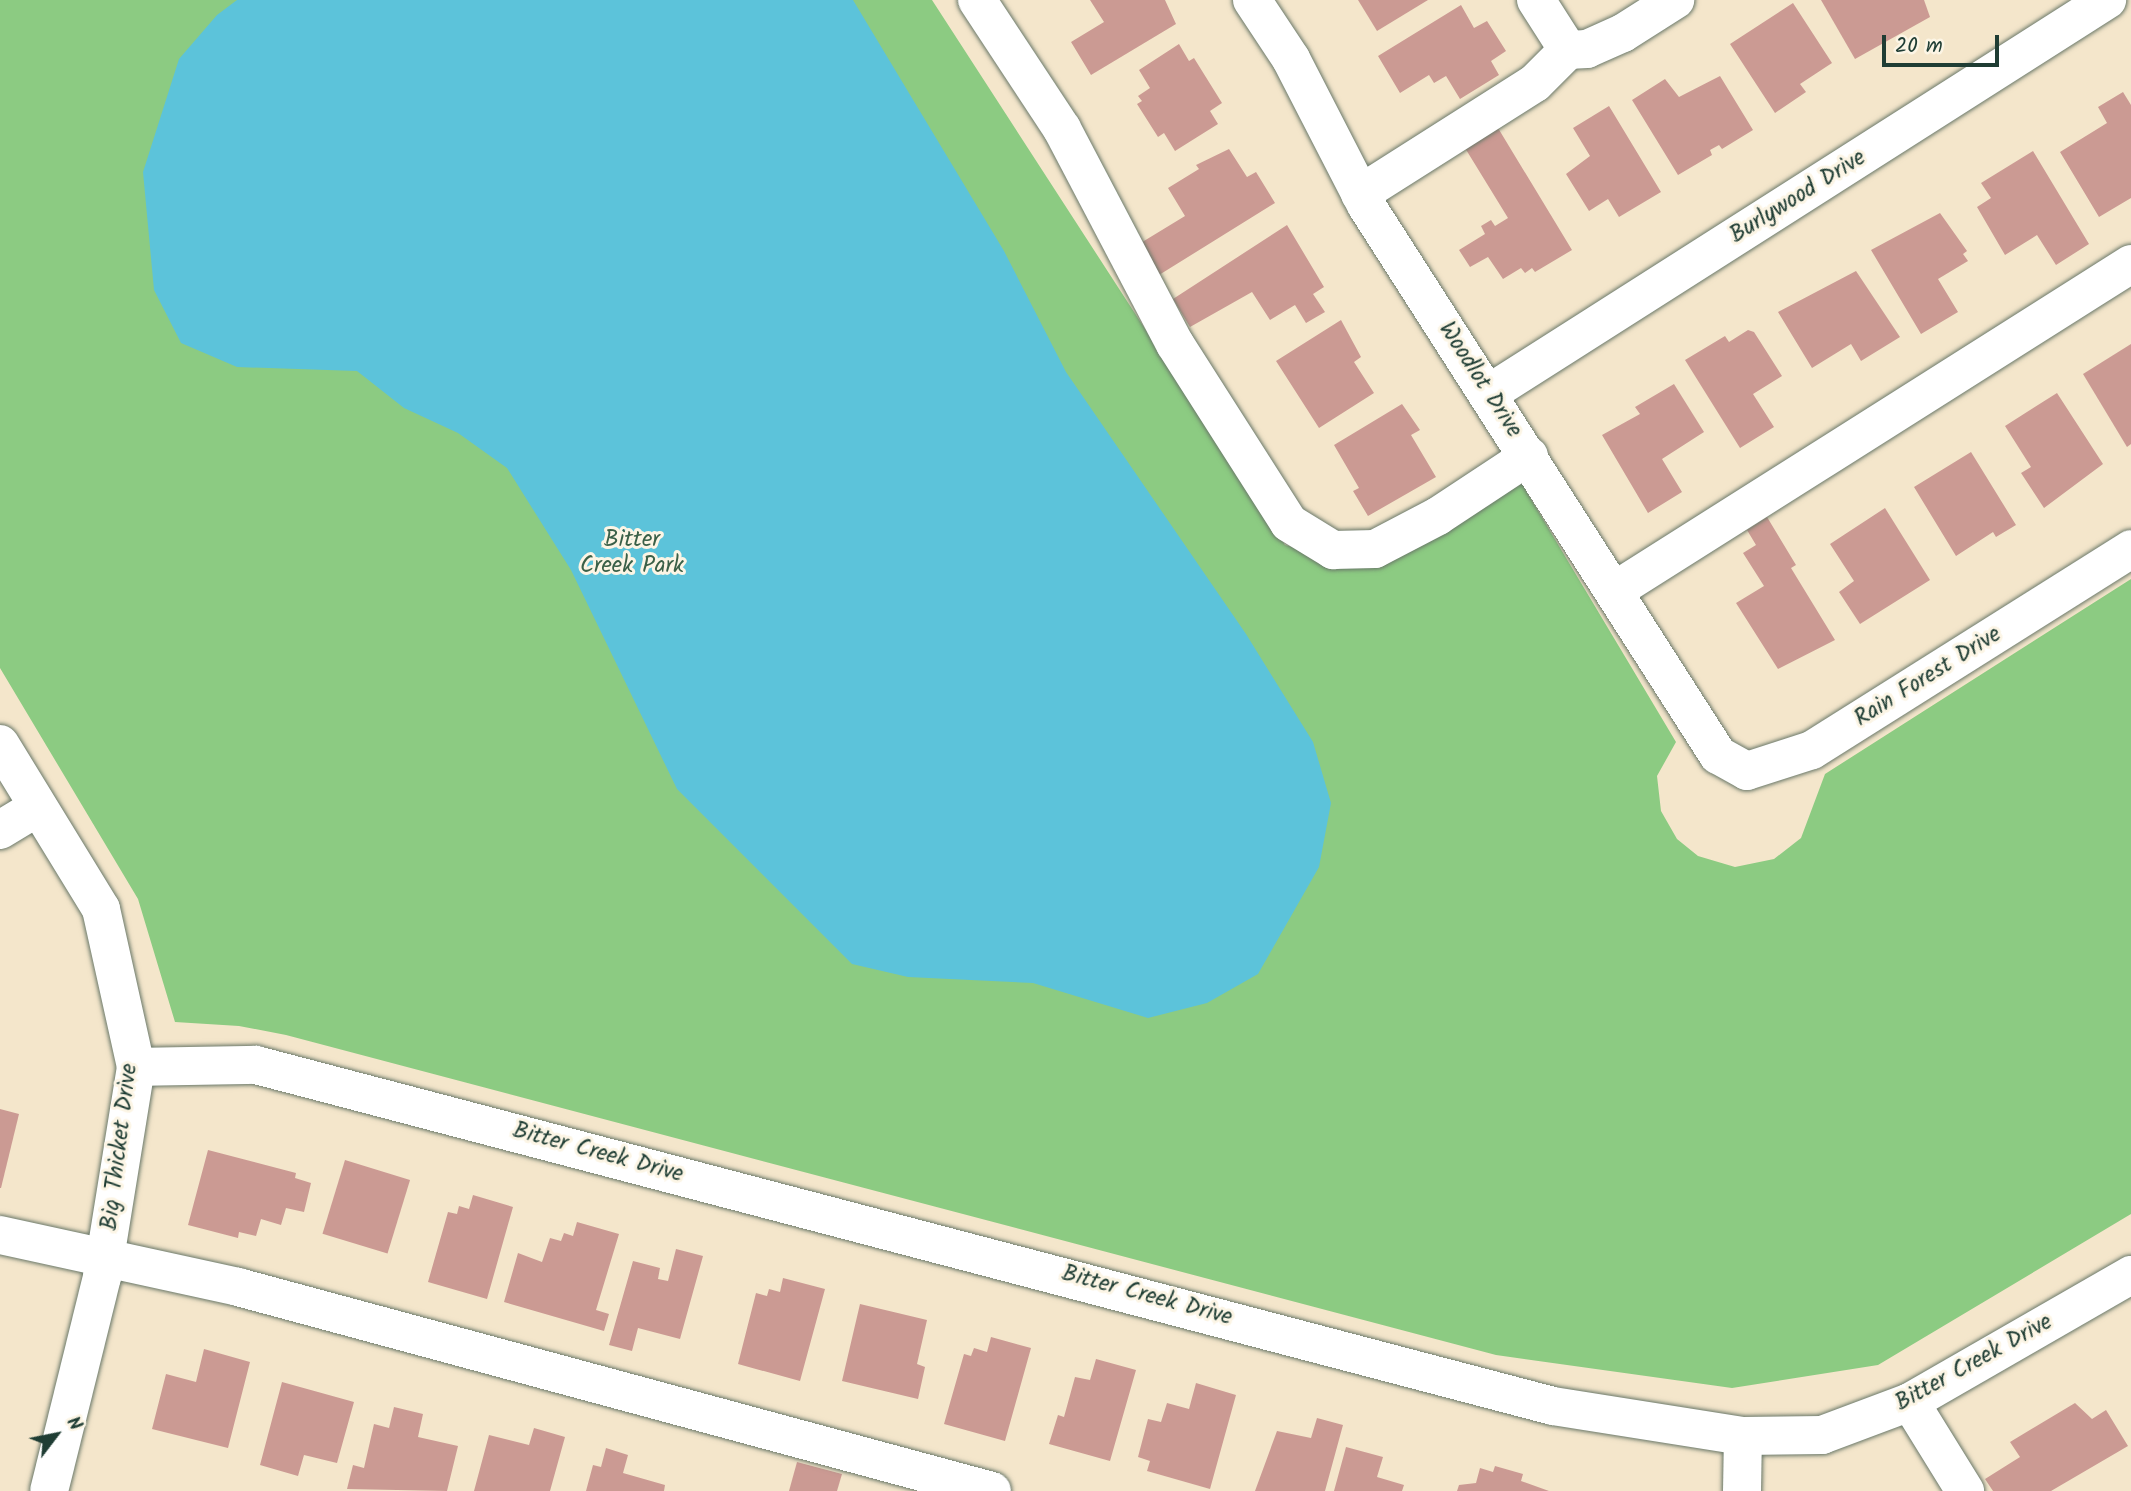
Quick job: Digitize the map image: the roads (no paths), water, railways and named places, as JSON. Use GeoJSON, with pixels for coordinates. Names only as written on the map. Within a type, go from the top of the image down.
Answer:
{"type":"FeatureCollection","features":[{"type":"Feature","properties":{"kind":"street"},"geometry":{"type":"LineString","coordinates":[[977,0],[1062,129],[1175,344],[1289,523],[1333,550],[1375,549],[1438,516],[1529,456]]}},
{"type":"Feature","properties":{"kind":"street","name":"Woodlot Drive"},"geometry":{"type":"LineString","coordinates":[[1252,0],[1291,59],[1360,194],[1718,755]]}},
{"type":"Feature","properties":{"kind":"street"},"geometry":{"type":"LineString","coordinates":[[1536,0],[1568,50]]}},
{"type":"Feature","properties":{"kind":"street"},"geometry":{"type":"LineString","coordinates":[[1360,194],[1535,83],[1568,50],[1587,49],[1623,33],[1675,0]]}},
{"type":"Feature","properties":{"kind":"street","name":"Burlywood Drive"},"geometry":{"type":"LineString","coordinates":[[1488,394],[2107,0]]}},
{"type":"Feature","properties":{"kind":"street"},"geometry":{"type":"LineString","coordinates":[[1614,591],[2131,264]]}},
{"type":"Feature","properties":{"kind":"street","name":"Rain Forest Drive"},"geometry":{"type":"LineString","coordinates":[[1718,755],[1747,771],[1812,750],[2131,549]]}},
{"type":"Feature","properties":{"kind":"street","name":"Big Thicket Drive"},"geometry":{"type":"LineString","coordinates":[[0,744],[101,909],[136,1067],[105,1261],[49,1491]]}},
{"type":"Feature","properties":{"kind":"street"},"geometry":{"type":"LineString","coordinates":[[0,830],[38,807]]}},
{"type":"Feature","properties":{"kind":"street","name":"Bitter Creek Drive"},"geometry":{"type":"LineString","coordinates":[[136,1067],[256,1065],[1553,1406],[1743,1436],[1822,1435],[1910,1402],[2127,1287]]}},
{"type":"Feature","properties":{"kind":"street"},"geometry":{"type":"LineString","coordinates":[[0,1235],[105,1261],[237,1287],[992,1491]]}},
{"type":"Feature","properties":{"kind":"street"},"geometry":{"type":"LineString","coordinates":[[1910,1402],[1965,1491]]}},
{"type":"Feature","properties":{"kind":"street"},"geometry":{"type":"LineString","coordinates":[[1742,1491],[1743,1436]]}},
{"type":"Feature","properties":{"kind":"water"},"geometry":{"type":"Polygon","coordinates":[[[237,0],[853,0],[1004,251],[1066,372],[1246,634],[1313,742],[1331,803],[1319,867],[1258,974],[1207,1003],[1148,1018],[1033,983],[908,977],[852,964],[677,789],[571,570],[507,468],[458,433],[404,408],[357,371],[237,367],[181,343],[154,290],[143,172],[179,59],[217,15],[237,0]]]}},
{"type":"Feature","properties":{"kind":"park label","name":"Bitter Creek Park"},"geometry":{"type":"Point","coordinates":[632,553]}}]}
